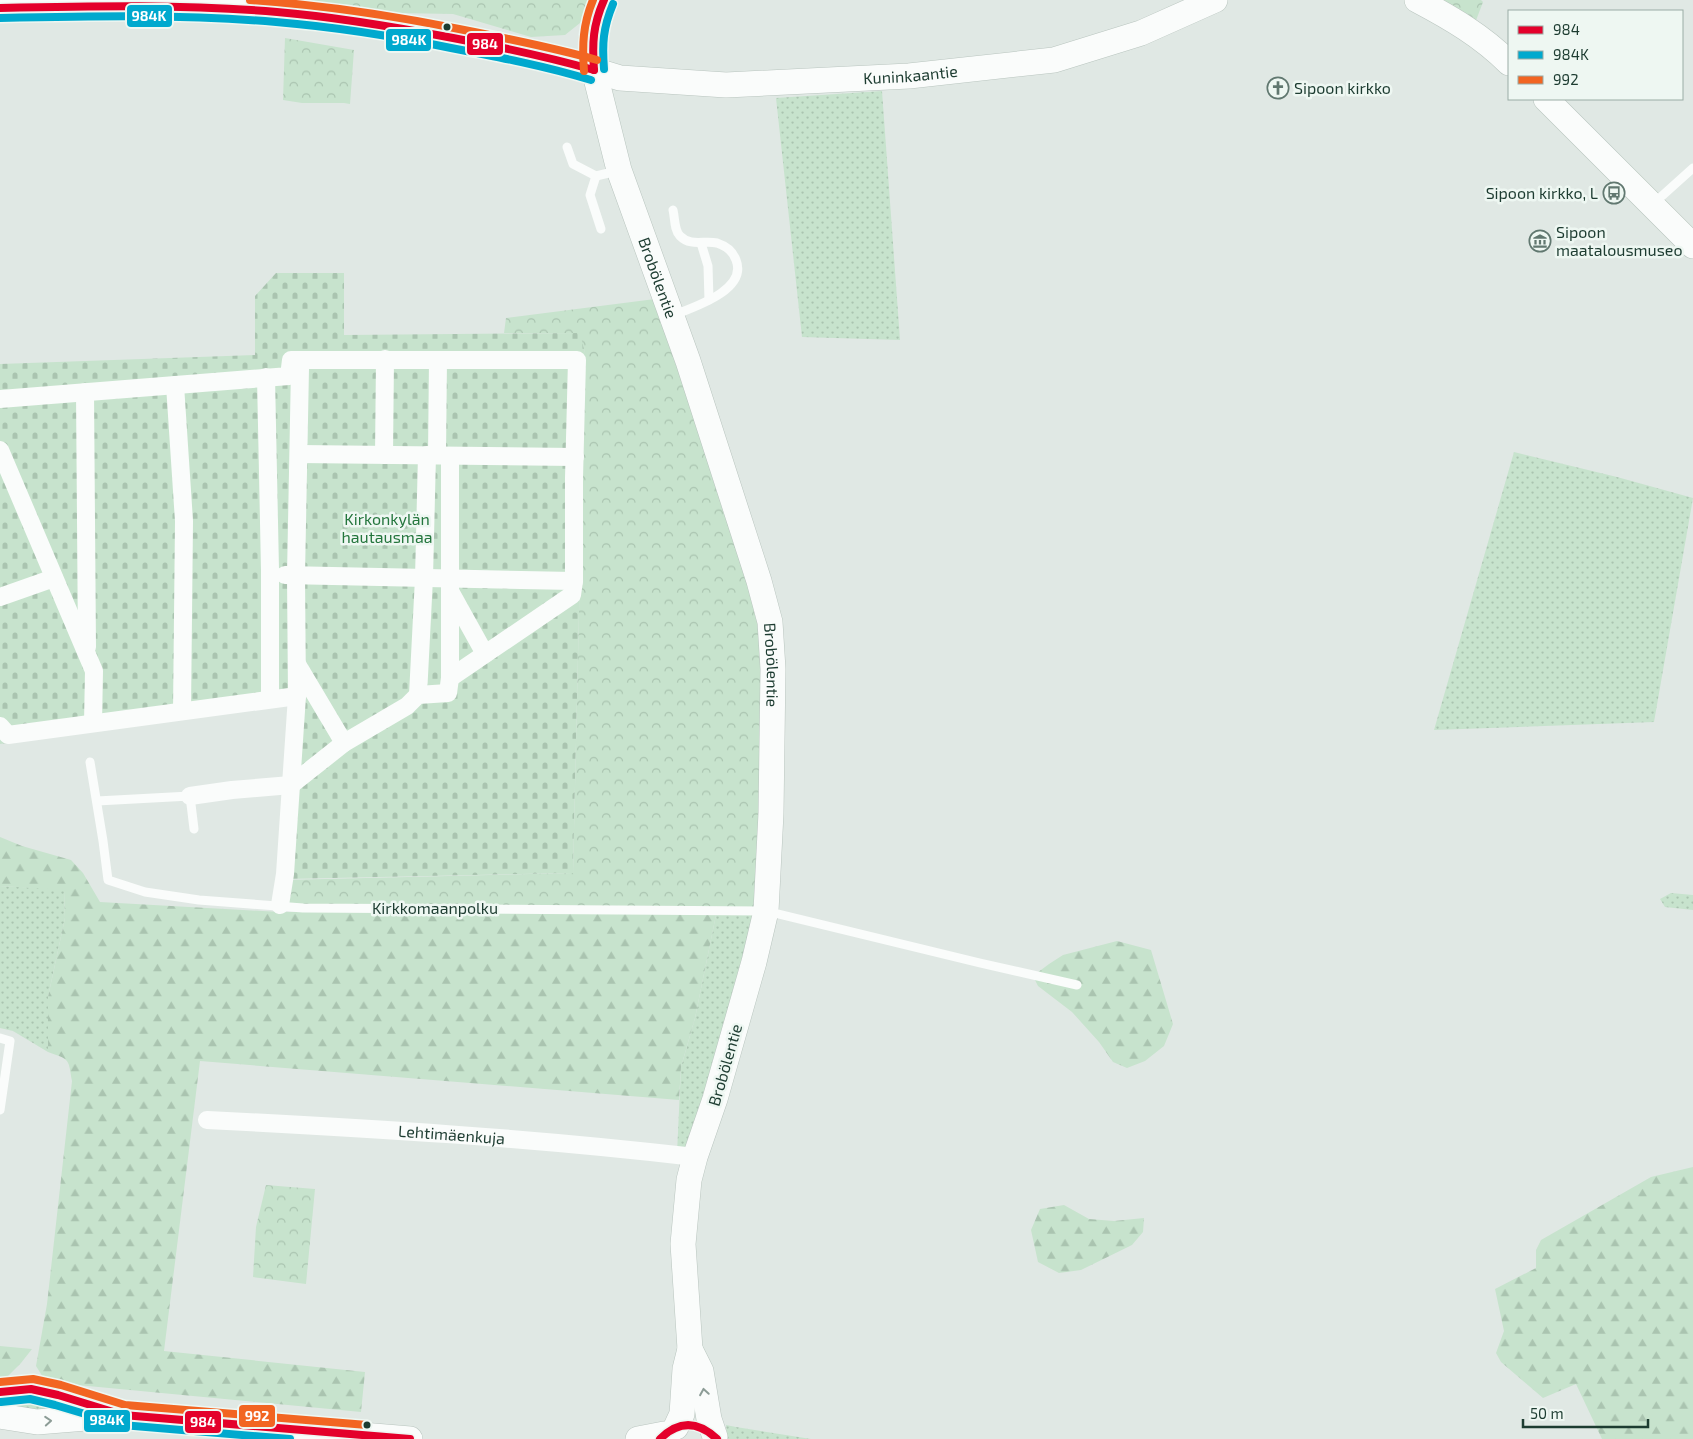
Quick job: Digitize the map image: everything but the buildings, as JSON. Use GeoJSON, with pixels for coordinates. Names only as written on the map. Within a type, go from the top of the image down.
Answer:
{"type":"FeatureCollection","features":[{"type":"Feature","properties":{"kind":"street","name":"Brobölentie"},"geometry":{"type":"LineString","coordinates":[[604,0],[594,26],[591,41],[608,173],[671,316],[688,360],[759,581],[770,622],[773,669],[771,814],[766,910],[754,962],[718,1090],[695,1156],[686,1202],[683,1244],[690,1349],[685,1369],[682,1414],[667,1433]]}},
{"type":"Feature","properties":{"kind":"street","name":"Kuninkaantie"},"geometry":{"type":"LineString","coordinates":[[1,6],[132,6],[286,13],[400,27],[518,50],[564,61],[620,78],[726,85],[918,76],[1054,60],[1141,33],[1215,0]]}},
{"type":"Feature","properties":{"kind":"street"},"geometry":{"type":"LineString","coordinates":[[1417,0],[1449,16],[1495,49],[1508,62]]}},
{"type":"Feature","properties":{"kind":"street"},"geometry":{"type":"LineString","coordinates":[[1547,100],[1693,246]]}},
{"type":"Feature","properties":{"kind":"street"},"geometry":{"type":"LineString","coordinates":[[291,360],[577,360],[574,457],[574,581],[572,595],[450,678]]}},
{"type":"Feature","properties":{"kind":"street"},"geometry":{"type":"LineString","coordinates":[[0,399],[289,376],[291,360]]}},
{"type":"Feature","properties":{"kind":"street"},"geometry":{"type":"LineString","coordinates":[[280,905],[285,874],[297,696],[296,575],[300,368],[291,360]]}},
{"type":"Feature","properties":{"kind":"street"},"geometry":{"type":"LineString","coordinates":[[384,455],[385,360]]}},
{"type":"Feature","properties":{"kind":"street"},"geometry":{"type":"LineString","coordinates":[[190,796],[291,785],[344,743],[393,716],[418,695],[448,693],[450,678],[449,584],[438,455],[438,360]]}},
{"type":"Feature","properties":{"kind":"street"},"geometry":{"type":"LineString","coordinates":[[266,377],[270,576],[270,699]]}},
{"type":"Feature","properties":{"kind":"street"},"geometry":{"type":"LineString","coordinates":[[175,385],[184,521],[182,711]]}},
{"type":"Feature","properties":{"kind":"street"},"geometry":{"type":"LineString","coordinates":[[85,392],[88,656]]}},
{"type":"Feature","properties":{"kind":"street"},"geometry":{"type":"LineString","coordinates":[[299,454],[574,457]]}},
{"type":"Feature","properties":{"kind":"street"},"geometry":{"type":"LineString","coordinates":[[418,695],[424,578],[438,455]]}},
{"type":"Feature","properties":{"kind":"street"},"geometry":{"type":"LineString","coordinates":[[2,460],[94,671],[93,724]]}},
{"type":"Feature","properties":{"kind":"street"},"geometry":{"type":"LineString","coordinates":[[270,576],[424,578],[449,584],[574,581]]}},
{"type":"Feature","properties":{"kind":"street"},"geometry":{"type":"LineString","coordinates":[[0,597],[54,578]]}},
{"type":"Feature","properties":{"kind":"street"},"geometry":{"type":"LineString","coordinates":[[449,584],[485,654]]}},
{"type":"Feature","properties":{"kind":"street"},"geometry":{"type":"LineString","coordinates":[[296,663],[344,743]]}},
{"type":"Feature","properties":{"kind":"street"},"geometry":{"type":"LineString","coordinates":[[0,726],[8,735],[297,696]]}},
{"type":"Feature","properties":{"kind":"street","name":"Lehtimäenkuja"},"geometry":{"type":"LineString","coordinates":[[207,1120],[338,1127],[574,1144],[695,1156]]}},
{"type":"Feature","properties":{"kind":"street","name":"Brobölentie"},"geometry":{"type":"LineString","coordinates":[[690,1349],[701,1371],[709,1420],[716,1438]]}},
{"type":"Feature","properties":{"kind":"street"},"geometry":{"type":"LineString","coordinates":[[0,1392],[31,1389],[58,1395],[123,1415]]}},
{"type":"Feature","properties":{"kind":"street"},"geometry":{"type":"LineString","coordinates":[[0,1416],[37,1422],[123,1415],[410,1439]]}},
{"type":"Feature","properties":{"kind":"street"},"geometry":{"type":"LineString","coordinates":[[638,1439],[667,1433],[686,1424],[707,1430],[716,1438]]}},
{"type":"Feature","properties":{"kind":"lane"},"geometry":{"type":"LineString","coordinates":[[567,147],[573,164],[608,173],[590,195],[601,229]]}},
{"type":"Feature","properties":{"kind":"lane"},"geometry":{"type":"LineString","coordinates":[[1651,205],[1693,168]]}},
{"type":"Feature","properties":{"kind":"lane"},"geometry":{"type":"LineString","coordinates":[[671,316],[720,295],[735,280],[738,271],[737,262],[728,248],[716,243],[690,242],[680,236],[676,229],[673,210]]}},
{"type":"Feature","properties":{"kind":"lane"},"geometry":{"type":"LineString","coordinates":[[701,243],[708,266],[709,300]]}},
{"type":"Feature","properties":{"kind":"lane"},"geometry":{"type":"LineString","coordinates":[[90,762],[97,801],[190,796],[194,829]]}},
{"type":"Feature","properties":{"kind":"lane","name":"Kirkkomaanpolku"},"geometry":{"type":"LineString","coordinates":[[97,801],[108,880],[145,892],[303,908],[766,910],[1077,985]]}},
{"type":"Feature","properties":{"kind":"lane"},"geometry":{"type":"LineString","coordinates":[[0,1038],[10,1041],[0,1110]]}},
{"type":"Feature","properties":{"kind":"green space"},"geometry":{"type":"Polygon","coordinates":[[[109,0],[595,0],[580,23],[565,35],[531,37],[453,14],[396,13],[363,9],[361,21],[109,0]]]}},
{"type":"Feature","properties":{"kind":"green space"},"geometry":{"type":"Polygon","coordinates":[[[1417,0],[1481,0],[1483,2],[1472,31],[1417,0]]]}},
{"type":"Feature","properties":{"kind":"green space"},"geometry":{"type":"Polygon","coordinates":[[[285,38],[354,50],[350,104],[302,103],[283,100],[285,38]]]}},
{"type":"Feature","properties":{"kind":"green space"},"geometry":{"type":"Polygon","coordinates":[[[882,91],[900,340],[802,337],[776,98],[882,91]]]}},
{"type":"Feature","properties":{"kind":"green space","name":"Kirkonkylän hautausmaa"},"geometry":{"type":"Polygon","coordinates":[[[276,273],[344,273],[344,335],[581,333],[585,353],[573,873],[286,879],[291,697],[0,744],[0,364],[255,355],[255,296],[276,273]]]}},
{"type":"Feature","properties":{"kind":"green space"},"geometry":{"type":"Polygon","coordinates":[[[655,299],[759,581],[766,911],[280,905],[284,880],[573,873],[585,353],[580,333],[504,333],[506,318],[655,299]]]}},
{"type":"Feature","properties":{"kind":"green space"},"geometry":{"type":"Polygon","coordinates":[[[1514,452],[1693,498],[1654,722],[1434,730],[1514,452]]]}},
{"type":"Feature","properties":{"kind":"green space"},"geometry":{"type":"Polygon","coordinates":[[[0,837],[22,846],[71,860],[83,873],[100,902],[280,912],[717,910],[695,1018],[681,1067],[679,1100],[200,1061],[164,1351],[365,1372],[361,1412],[46,1382],[36,1366],[47,1304],[72,1081],[67,1061],[48,1052],[48,997],[65,918],[64,890],[0,886],[0,837]]]}},
{"type":"Feature","properties":{"kind":"green space"},"geometry":{"type":"Polygon","coordinates":[[[0,886],[64,889],[65,918],[48,997],[48,1052],[13,1031],[0,1028],[0,886]]]}},
{"type":"Feature","properties":{"kind":"green space"},"geometry":{"type":"Polygon","coordinates":[[[1671,893],[1693,895],[1693,910],[1665,907],[1660,899],[1671,893]]]}},
{"type":"Feature","properties":{"kind":"green space"},"geometry":{"type":"Polygon","coordinates":[[[717,910],[766,911],[695,1156],[677,1154],[681,1067],[695,1018],[717,910]]]}},
{"type":"Feature","properties":{"kind":"green space"},"geometry":{"type":"Polygon","coordinates":[[[1117,941],[1151,950],[1173,1024],[1164,1046],[1145,1061],[1127,1068],[1113,1062],[1099,1042],[1072,1012],[1038,986],[1033,976],[1063,955],[1117,941]]]}},
{"type":"Feature","properties":{"kind":"green space"},"geometry":{"type":"Polygon","coordinates":[[[1693,1167],[1693,1439],[1602,1439],[1576,1384],[1543,1398],[1501,1362],[1496,1353],[1504,1331],[1495,1289],[1536,1268],[1536,1250],[1541,1240],[1651,1177],[1693,1167]]]}},
{"type":"Feature","properties":{"kind":"green space"},"geometry":{"type":"Polygon","coordinates":[[[266,1185],[315,1189],[306,1284],[253,1277],[256,1227],[266,1185]]]}},
{"type":"Feature","properties":{"kind":"green space"},"geometry":{"type":"Polygon","coordinates":[[[1064,1205],[1089,1219],[1114,1221],[1144,1218],[1143,1232],[1132,1245],[1081,1270],[1059,1273],[1038,1262],[1031,1230],[1040,1209],[1064,1205]]]}},
{"type":"Feature","properties":{"kind":"green space"},"geometry":{"type":"Polygon","coordinates":[[[0,1346],[32,1349],[0,1384],[0,1346]]]}},
{"type":"Feature","properties":{"kind":"green space"},"geometry":{"type":"Polygon","coordinates":[[[4,1401],[54,1401],[68,1412],[2,1408],[4,1401]]]}},
{"type":"Feature","properties":{"kind":"green space"},"geometry":{"type":"Polygon","coordinates":[[[726,1425],[736,1427],[811,1439],[727,1439],[726,1425]]]}},
{"type":"Feature","properties":{"kind":"transit line","name":"992"},"geometry":{"type":"LineString","coordinates":[[250,0],[355,11],[407,19],[528,43],[597,60]]}},
{"type":"Feature","properties":{"kind":"transit line","name":"992"},"geometry":{"type":"LineString","coordinates":[[584,71],[584,35],[593,0]]}},
{"type":"Feature","properties":{"kind":"transit line","name":"984"},"geometry":{"type":"LineString","coordinates":[[594,70],[594,34],[604,0]]}},
{"type":"Feature","properties":{"kind":"transit line","name":"984K"},"geometry":{"type":"LineString","coordinates":[[604,69],[604,36],[613,4]]}},
{"type":"Feature","properties":{"kind":"transit line","name":"984"},"geometry":{"type":"LineString","coordinates":[[0,8],[173,7],[242,9],[299,14],[453,38],[524,52],[594,70]]}},
{"type":"Feature","properties":{"kind":"transit line","name":"984K"},"geometry":{"type":"LineString","coordinates":[[0,18],[172,17],[242,19],[298,24],[364,32],[429,44],[521,62],[591,80]]}},
{"type":"Feature","properties":{"kind":"transit line","name":"992"},"geometry":{"type":"LineString","coordinates":[[0,1382],[33,1379],[61,1385],[125,1405],[367,1425]]}},
{"type":"Feature","properties":{"kind":"transit line","name":"984"},"geometry":{"type":"LineString","coordinates":[[0,1392],[31,1389],[58,1395],[123,1415],[410,1439]]}},
{"type":"Feature","properties":{"kind":"transit line","name":"984K"},"geometry":{"type":"LineString","coordinates":[[1,1402],[30,1399],[122,1425],[290,1439]]}},
{"type":"Feature","properties":{"kind":"transit line","name":"984"},"geometry":{"type":"LineString","coordinates":[[660,1439],[674,1428],[689,1425],[703,1429],[717,1439]]}},
{"type":"Feature","properties":{"kind":"place","name":"Sipoon kirkko"},"geometry":{"type":"Point","coordinates":[1278,88]}},
{"type":"Feature","properties":{"kind":"place","name":"Sipoon kirkko, L"},"geometry":{"type":"Point","coordinates":[1614,193]}},
{"type":"Feature","properties":{"kind":"place","name":"Sipoon maatalousmuseo"},"geometry":{"type":"Point","coordinates":[1540,241]}}]}
